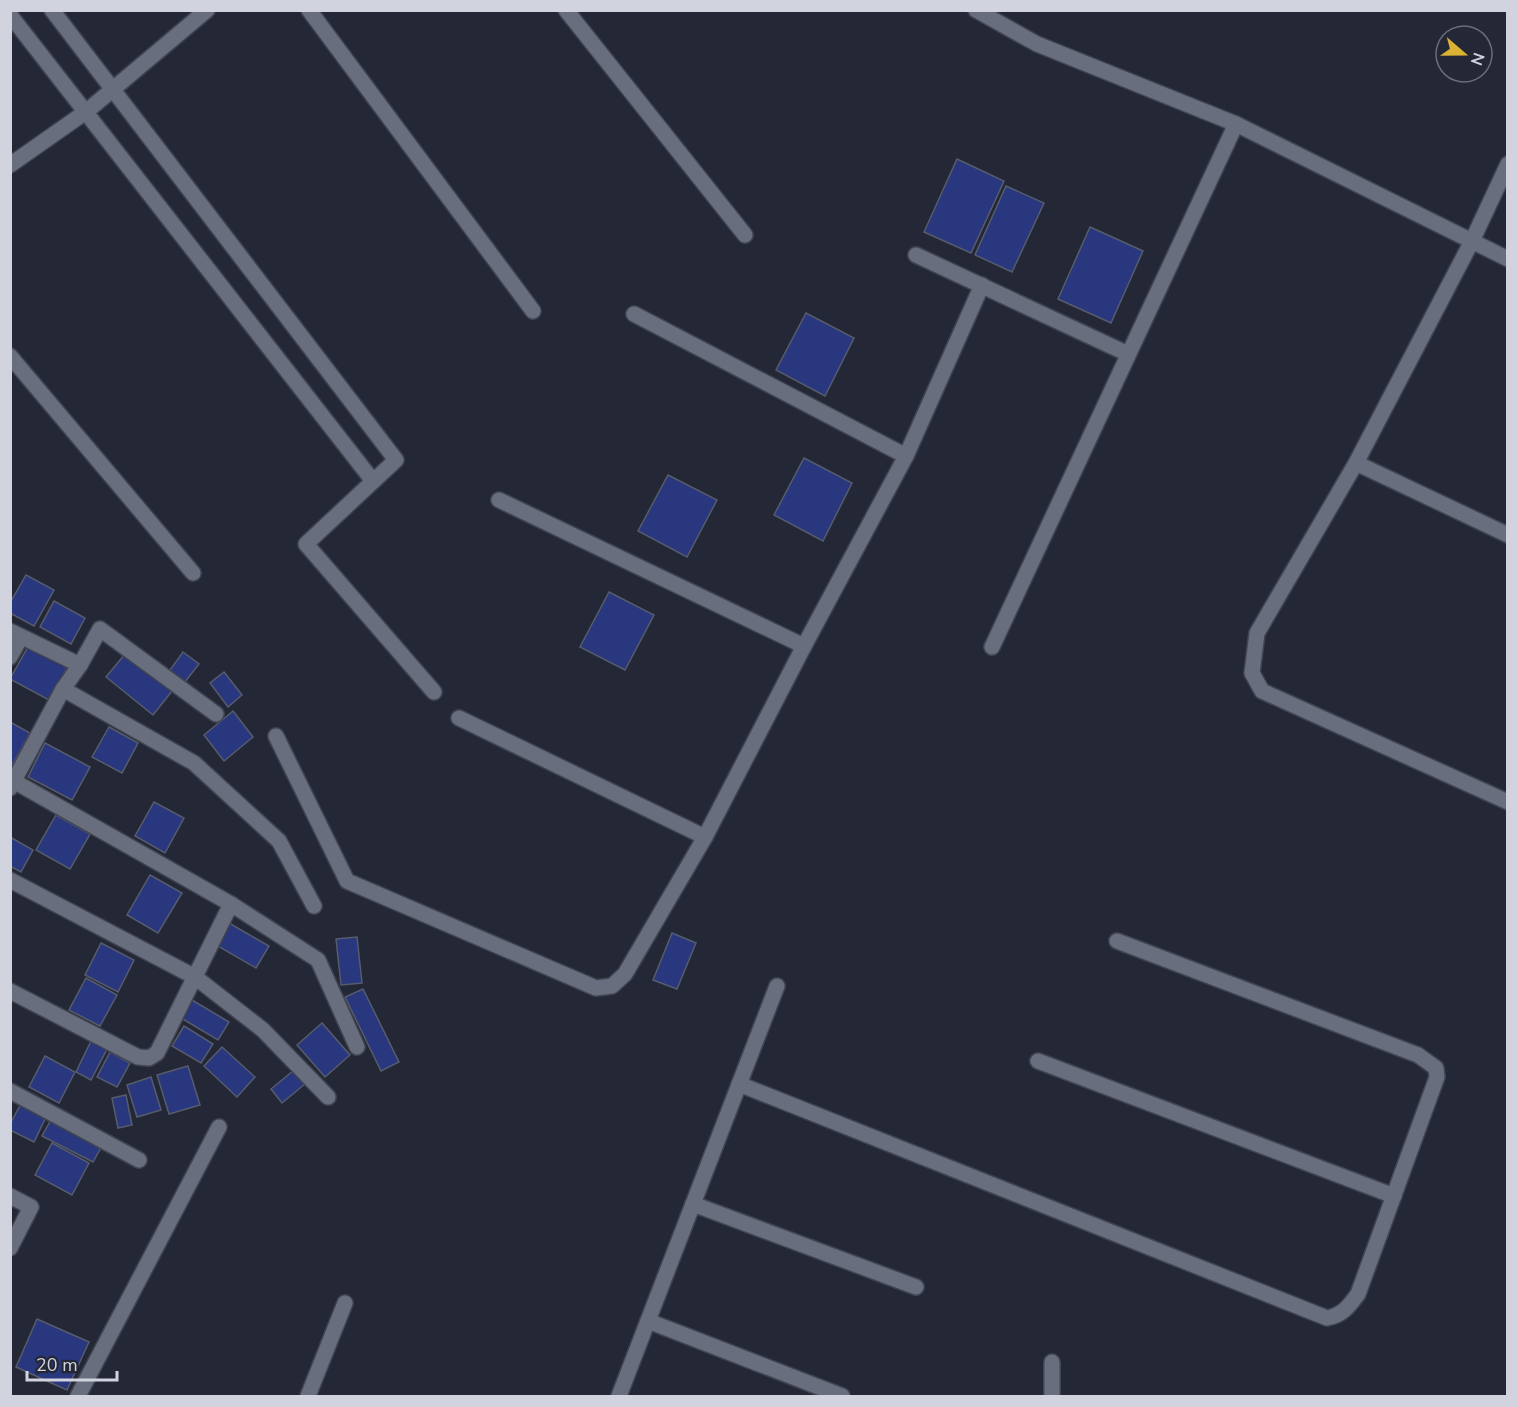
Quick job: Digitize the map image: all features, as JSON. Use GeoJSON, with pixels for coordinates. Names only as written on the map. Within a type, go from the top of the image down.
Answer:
{"type":"FeatureCollection","features":[{"type":"Feature","properties":{"kind":"street"},"geometry":{"type":"LineString","coordinates":[[52,10],[396,460],[306,544],[434,692]]}},
{"type":"Feature","properties":{"kind":"street"},"geometry":{"type":"LineString","coordinates":[[10,165],[87,111],[207,10]]}},
{"type":"Feature","properties":{"kind":"street"},"geometry":{"type":"LineString","coordinates":[[309,10],[533,311]]}},
{"type":"Feature","properties":{"kind":"street"},"geometry":{"type":"LineString","coordinates":[[566,10],[745,236]]}},
{"type":"Feature","properties":{"kind":"street"},"geometry":{"type":"LineString","coordinates":[[976,10],[1037,45],[1236,124],[1508,259]]}},
{"type":"Feature","properties":{"kind":"street"},"geometry":{"type":"LineString","coordinates":[[10,15],[373,481]]}},
{"type":"Feature","properties":{"kind":"street"},"geometry":{"type":"LineString","coordinates":[[992,647],[1236,124]]}},
{"type":"Feature","properties":{"kind":"street"},"geometry":{"type":"LineString","coordinates":[[1508,165],[1472,241],[1356,464],[1257,633],[1252,673],[1262,691],[1508,802]]}},
{"type":"Feature","properties":{"kind":"street"},"geometry":{"type":"LineString","coordinates":[[916,255],[1128,354]]}},
{"type":"Feature","properties":{"kind":"street"},"geometry":{"type":"LineString","coordinates":[[276,736],[347,881],[596,988],[612,986],[625,974],[705,837],[906,456],[982,285]]}},
{"type":"Feature","properties":{"kind":"street"},"geometry":{"type":"LineString","coordinates":[[634,314],[906,456]]}},
{"type":"Feature","properties":{"kind":"street"},"geometry":{"type":"LineString","coordinates":[[10,356],[193,573]]}},
{"type":"Feature","properties":{"kind":"street"},"geometry":{"type":"LineString","coordinates":[[1356,464],[1508,535]]}},
{"type":"Feature","properties":{"kind":"street"},"geometry":{"type":"LineString","coordinates":[[499,500],[804,646]]}},
{"type":"Feature","properties":{"kind":"street"},"geometry":{"type":"LineString","coordinates":[[216,714],[100,629],[80,665],[63,689],[12,783],[231,904],[318,960],[357,1047]]}},
{"type":"Feature","properties":{"kind":"street"},"geometry":{"type":"LineString","coordinates":[[10,657],[16,634],[80,665]]}},
{"type":"Feature","properties":{"kind":"street"},"geometry":{"type":"LineString","coordinates":[[63,689],[194,764],[279,842],[314,906]]}},
{"type":"Feature","properties":{"kind":"street"},"geometry":{"type":"LineString","coordinates":[[459,718],[705,837]]}},
{"type":"Feature","properties":{"kind":"street"},"geometry":{"type":"LineString","coordinates":[[10,880],[195,977],[263,1030],[328,1097]]}},
{"type":"Feature","properties":{"kind":"street"},"geometry":{"type":"LineString","coordinates":[[10,991],[138,1057],[148,1058],[157,1053],[231,904]]}},
{"type":"Feature","properties":{"kind":"street"},"geometry":{"type":"LineString","coordinates":[[739,1084],[1327,1318],[1347,1310],[1358,1294],[1437,1077],[1436,1068],[1418,1055],[1117,941]]}},
{"type":"Feature","properties":{"kind":"street"},"geometry":{"type":"LineString","coordinates":[[620,1396],[777,986]]}},
{"type":"Feature","properties":{"kind":"street"},"geometry":{"type":"LineString","coordinates":[[1038,1061],[1394,1196]]}},
{"type":"Feature","properties":{"kind":"street"},"geometry":{"type":"LineString","coordinates":[[10,1092],[139,1160]]}},
{"type":"Feature","properties":{"kind":"street"},"geometry":{"type":"LineString","coordinates":[[78,1396],[219,1127]]}},
{"type":"Feature","properties":{"kind":"street"},"geometry":{"type":"LineString","coordinates":[[10,1196],[31,1207],[10,1248]]}},
{"type":"Feature","properties":{"kind":"street"},"geometry":{"type":"LineString","coordinates":[[693,1204],[916,1287]]}},
{"type":"Feature","properties":{"kind":"street"},"geometry":{"type":"LineString","coordinates":[[308,1396],[345,1303]]}},
{"type":"Feature","properties":{"kind":"street"},"geometry":{"type":"LineString","coordinates":[[648,1321],[842,1396]]}},
{"type":"Feature","properties":{"kind":"street"},"geometry":{"type":"LineString","coordinates":[[1052,1362],[1052,1396]]}},
{"type":"Feature","properties":{"kind":"building"},"geometry":{"type":"Polygon","coordinates":[[[957,159],[1004,181],[971,253],[924,232],[957,159]]]}},
{"type":"Feature","properties":{"kind":"building"},"geometry":{"type":"Polygon","coordinates":[[[1006,186],[1044,203],[1012,272],[975,255],[1006,186]]]}},
{"type":"Feature","properties":{"kind":"building"},"geometry":{"type":"Polygon","coordinates":[[[1090,227],[1143,251],[1111,323],[1058,299],[1090,227]]]}},
{"type":"Feature","properties":{"kind":"building"},"geometry":{"type":"Polygon","coordinates":[[[806,313],[854,338],[825,396],[776,370],[806,313]]]}},
{"type":"Feature","properties":{"kind":"building"},"geometry":{"type":"Polygon","coordinates":[[[804,458],[852,483],[823,541],[774,515],[804,458]]]}},
{"type":"Feature","properties":{"kind":"building"},"geometry":{"type":"Polygon","coordinates":[[[668,475],[717,500],[687,557],[638,531],[668,475]]]}},
{"type":"Feature","properties":{"kind":"building"},"geometry":{"type":"Polygon","coordinates":[[[26,575],[54,590],[34,626],[10,613],[10,603],[26,575]]]}},
{"type":"Feature","properties":{"kind":"building"},"geometry":{"type":"Polygon","coordinates":[[[609,592],[654,615],[625,670],[580,647],[609,592]]]}},
{"type":"Feature","properties":{"kind":"building"},"geometry":{"type":"Polygon","coordinates":[[[54,601],[85,618],[71,644],[40,627],[54,601]]]}},
{"type":"Feature","properties":{"kind":"building"},"geometry":{"type":"Polygon","coordinates":[[[29,645],[68,666],[49,700],[10,679],[29,645]]]}},
{"type":"Feature","properties":{"kind":"building"},"geometry":{"type":"Polygon","coordinates":[[[183,652],[199,664],[185,682],[170,670],[183,652]]]}},
{"type":"Feature","properties":{"kind":"building"},"geometry":{"type":"Polygon","coordinates":[[[125,654],[172,691],[153,715],[106,677],[125,654]]]}},
{"type":"Feature","properties":{"kind":"building"},"geometry":{"type":"Polygon","coordinates":[[[224,672],[242,695],[228,707],[210,683],[224,672]]]}},
{"type":"Feature","properties":{"kind":"building"},"geometry":{"type":"Polygon","coordinates":[[[233,711],[253,737],[224,761],[204,735],[233,711]]]}},
{"type":"Feature","properties":{"kind":"building"},"geometry":{"type":"Polygon","coordinates":[[[10,722],[30,733],[10,769],[10,722]]]}},
{"type":"Feature","properties":{"kind":"building"},"geometry":{"type":"Polygon","coordinates":[[[109,727],[138,743],[122,773],[92,757],[109,727]]]}},
{"type":"Feature","properties":{"kind":"building"},"geometry":{"type":"Polygon","coordinates":[[[45,743],[90,767],[72,800],[28,777],[45,743]]]}},
{"type":"Feature","properties":{"kind":"building"},"geometry":{"type":"Polygon","coordinates":[[[154,802],[184,818],[165,853],[135,836],[154,802]]]}},
{"type":"Feature","properties":{"kind":"building"},"geometry":{"type":"Polygon","coordinates":[[[56,815],[90,834],[70,869],[36,850],[56,815]]]}},
{"type":"Feature","properties":{"kind":"building"},"geometry":{"type":"Polygon","coordinates":[[[10,837],[33,850],[21,872],[10,866],[10,837]]]}},
{"type":"Feature","properties":{"kind":"building"},"geometry":{"type":"Polygon","coordinates":[[[150,875],[182,893],[158,933],[127,915],[150,875]]]}},
{"type":"Feature","properties":{"kind":"building"},"geometry":{"type":"Polygon","coordinates":[[[229,923],[269,946],[256,968],[216,945],[229,923]]]}},
{"type":"Feature","properties":{"kind":"building"},"geometry":{"type":"Polygon","coordinates":[[[672,933],[696,943],[677,989],[653,980],[672,933]]]}},
{"type":"Feature","properties":{"kind":"building"},"geometry":{"type":"Polygon","coordinates":[[[357,937],[362,983],[341,985],[336,939],[357,937]]]}},
{"type":"Feature","properties":{"kind":"building"},"geometry":{"type":"Polygon","coordinates":[[[101,943],[134,960],[118,992],[85,975],[101,943]]]}},
{"type":"Feature","properties":{"kind":"building"},"geometry":{"type":"Polygon","coordinates":[[[86,978],[117,995],[100,1026],[69,1010],[86,978]]]}},
{"type":"Feature","properties":{"kind":"building"},"geometry":{"type":"Polygon","coordinates":[[[363,989],[399,1062],[381,1071],[345,997],[363,989]]]}},
{"type":"Feature","properties":{"kind":"building"},"geometry":{"type":"Polygon","coordinates":[[[192,1000],[229,1022],[218,1040],[181,1018],[192,1000]]]}},
{"type":"Feature","properties":{"kind":"building"},"geometry":{"type":"Polygon","coordinates":[[[322,1023],[350,1055],[325,1077],[297,1045],[322,1023]]]}},
{"type":"Feature","properties":{"kind":"building"},"geometry":{"type":"Polygon","coordinates":[[[184,1026],[213,1044],[201,1063],[172,1046],[184,1026]]]}},
{"type":"Feature","properties":{"kind":"building"},"geometry":{"type":"Polygon","coordinates":[[[91,1041],[107,1049],[91,1080],[76,1072],[91,1041]]]}},
{"type":"Feature","properties":{"kind":"building"},"geometry":{"type":"Polygon","coordinates":[[[222,1047],[255,1077],[237,1097],[204,1066],[222,1047]]]}},
{"type":"Feature","properties":{"kind":"building"},"geometry":{"type":"Polygon","coordinates":[[[110,1052],[130,1063],[117,1087],[97,1077],[110,1052]]]}},
{"type":"Feature","properties":{"kind":"building"},"geometry":{"type":"Polygon","coordinates":[[[45,1056],[75,1072],[59,1103],[29,1087],[45,1056]]]}},
{"type":"Feature","properties":{"kind":"building"},"geometry":{"type":"Polygon","coordinates":[[[188,1066],[200,1105],[169,1114],[157,1075],[188,1066]]]}},
{"type":"Feature","properties":{"kind":"building"},"geometry":{"type":"Polygon","coordinates":[[[294,1070],[305,1084],[282,1103],[271,1089],[294,1070]]]}},
{"type":"Feature","properties":{"kind":"building"},"geometry":{"type":"Polygon","coordinates":[[[151,1077],[161,1110],[137,1117],[127,1085],[151,1077]]]}},
{"type":"Feature","properties":{"kind":"building"},"geometry":{"type":"Polygon","coordinates":[[[126,1095],[132,1125],[118,1128],[112,1098],[126,1095]]]}},
{"type":"Feature","properties":{"kind":"building"},"geometry":{"type":"Polygon","coordinates":[[[22,1102],[47,1115],[34,1142],[10,1130],[10,1124],[22,1102]]]}},
{"type":"Feature","properties":{"kind":"building"},"geometry":{"type":"Polygon","coordinates":[[[52,1118],[103,1144],[93,1162],[42,1136],[52,1118]]]}},
{"type":"Feature","properties":{"kind":"building"},"geometry":{"type":"Polygon","coordinates":[[[52,1143],[89,1163],[72,1195],[35,1175],[52,1143]]]}},
{"type":"Feature","properties":{"kind":"building"},"geometry":{"type":"Polygon","coordinates":[[[37,1319],[89,1342],[67,1390],[16,1367],[37,1319]]]}}]}
